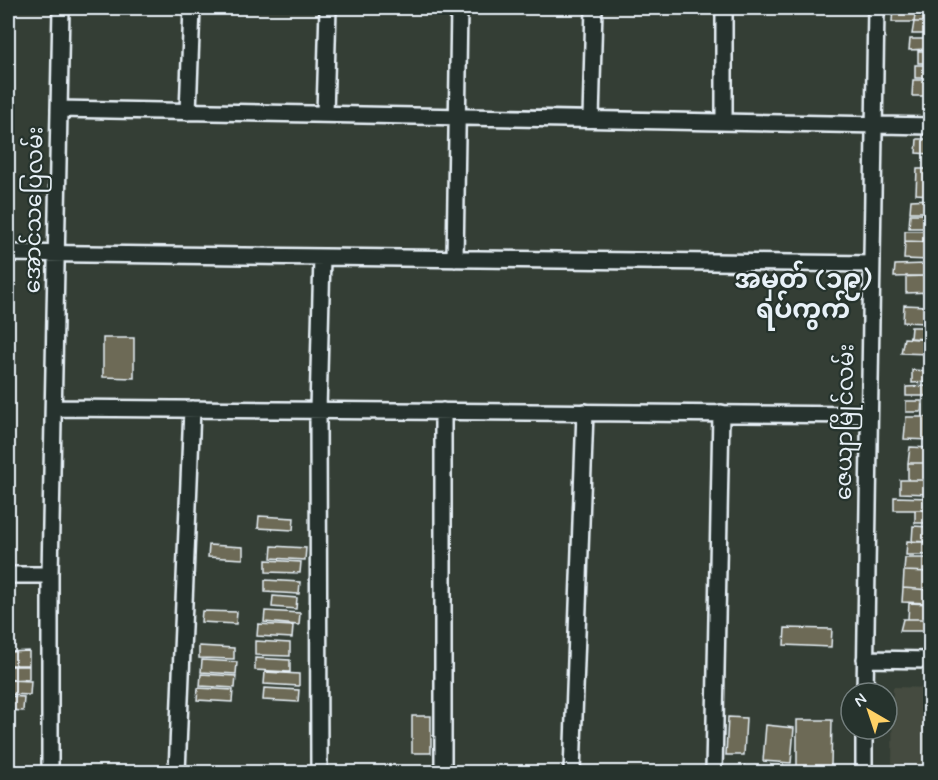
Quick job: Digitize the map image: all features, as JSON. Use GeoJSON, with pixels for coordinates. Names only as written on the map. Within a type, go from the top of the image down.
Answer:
{"type":"FeatureCollection","features":[{"type":"Feature","properties":{"kind":"street","name":"အောင်သပြေလမ်း"},"geometry":{"type":"LineString","coordinates":[[51,772],[50,575],[61,8]]}},
{"type":"Feature","properties":{"kind":"street"},"geometry":{"type":"LineString","coordinates":[[189,112],[192,8]]}},
{"type":"Feature","properties":{"kind":"street"},"geometry":{"type":"LineString","coordinates":[[325,114],[328,8]]}},
{"type":"Feature","properties":{"kind":"street"},"geometry":{"type":"LineString","coordinates":[[454,259],[459,8]]}},
{"type":"Feature","properties":{"kind":"street"},"geometry":{"type":"LineString","coordinates":[[591,119],[594,8]]}},
{"type":"Feature","properties":{"kind":"street"},"geometry":{"type":"LineString","coordinates":[[724,8],[724,122]]}},
{"type":"Feature","properties":{"kind":"street","name":"ဇေယျာမြိုင်လမ်း"},"geometry":{"type":"LineString","coordinates":[[865,681],[876,8]]}},
{"type":"Feature","properties":{"kind":"street"},"geometry":{"type":"LineString","coordinates":[[59,109],[930,126]]}},
{"type":"Feature","properties":{"kind":"street"},"geometry":{"type":"LineString","coordinates":[[8,253],[871,264]]}},
{"type":"Feature","properties":{"kind":"street"},"geometry":{"type":"LineString","coordinates":[[319,772],[318,410],[322,257]]}},
{"type":"Feature","properties":{"kind":"street"},"geometry":{"type":"LineString","coordinates":[[54,408],[868,415]]}},
{"type":"Feature","properties":{"kind":"street"},"geometry":{"type":"LineString","coordinates":[[177,772],[192,410]]}},
{"type":"Feature","properties":{"kind":"street"},"geometry":{"type":"LineString","coordinates":[[443,411],[443,772]]}},
{"type":"Feature","properties":{"kind":"street"},"geometry":{"type":"LineString","coordinates":[[572,772],[585,412]]}},
{"type":"Feature","properties":{"kind":"street"},"geometry":{"type":"LineString","coordinates":[[714,772],[721,413]]}},
{"type":"Feature","properties":{"kind":"street"},"geometry":{"type":"LineString","coordinates":[[8,575],[50,575]]}},
{"type":"Feature","properties":{"kind":"street"},"geometry":{"type":"LineString","coordinates":[[866,659],[930,660]]}},
{"type":"Feature","properties":{"kind":"street"},"geometry":{"type":"LineString","coordinates":[[864,741],[864,772]]}},
{"type":"Feature","properties":{"kind":"shaded area"},"geometry":{"type":"Polygon","coordinates":[[[899,687],[930,688],[930,772],[892,772],[892,741],[899,741],[899,687]]]}},
{"type":"Feature","properties":{"kind":"building"},"geometry":{"type":"Polygon","coordinates":[[[893,8],[916,8],[914,22],[892,22],[893,8]]]}},
{"type":"Feature","properties":{"kind":"building"},"geometry":{"type":"Polygon","coordinates":[[[916,8],[930,8],[930,22],[914,22],[916,8]]]}},
{"type":"Feature","properties":{"kind":"building"},"geometry":{"type":"Polygon","coordinates":[[[914,22],[930,22],[930,34],[912,34],[914,22]]]}},
{"type":"Feature","properties":{"kind":"building"},"geometry":{"type":"Polygon","coordinates":[[[910,39],[926,39],[926,49],[909,50],[910,39]]]}},
{"type":"Feature","properties":{"kind":"building"},"geometry":{"type":"Polygon","coordinates":[[[918,51],[930,51],[930,63],[918,63],[918,51]]]}},
{"type":"Feature","properties":{"kind":"building"},"geometry":{"type":"Polygon","coordinates":[[[915,65],[930,65],[930,78],[915,78],[915,65]]]}},
{"type":"Feature","properties":{"kind":"building"},"geometry":{"type":"Polygon","coordinates":[[[913,80],[930,80],[930,96],[912,96],[913,80]]]}},
{"type":"Feature","properties":{"kind":"building"},"geometry":{"type":"Polygon","coordinates":[[[917,139],[930,139],[930,154],[916,153],[917,139]]]}},
{"type":"Feature","properties":{"kind":"building"},"geometry":{"type":"Polygon","coordinates":[[[917,169],[930,169],[930,195],[916,194],[917,169]]]}},
{"type":"Feature","properties":{"kind":"building"},"geometry":{"type":"Polygon","coordinates":[[[930,199],[930,212],[910,212],[911,200],[930,199]]]}},
{"type":"Feature","properties":{"kind":"building"},"geometry":{"type":"Polygon","coordinates":[[[910,214],[928,214],[927,228],[909,228],[910,214]]]}},
{"type":"Feature","properties":{"kind":"building"},"geometry":{"type":"Polygon","coordinates":[[[905,231],[930,231],[930,242],[905,241],[905,231]]]}},
{"type":"Feature","properties":{"kind":"building"},"geometry":{"type":"Polygon","coordinates":[[[905,241],[930,242],[930,260],[904,259],[905,241]]]}},
{"type":"Feature","properties":{"kind":"building"},"geometry":{"type":"Polygon","coordinates":[[[925,264],[926,276],[894,277],[895,265],[925,264]]]}},
{"type":"Feature","properties":{"kind":"building"},"geometry":{"type":"Polygon","coordinates":[[[906,276],[930,276],[930,292],[906,293],[906,276]]]}},
{"type":"Feature","properties":{"kind":"building"},"geometry":{"type":"Polygon","coordinates":[[[904,305],[927,306],[926,323],[903,322],[904,305]]]}},
{"type":"Feature","properties":{"kind":"building"},"geometry":{"type":"Polygon","coordinates":[[[911,327],[929,327],[927,339],[910,338],[911,327]]]}},
{"type":"Feature","properties":{"kind":"building"},"geometry":{"type":"Polygon","coordinates":[[[103,338],[134,338],[134,378],[103,377],[103,338]]]}},
{"type":"Feature","properties":{"kind":"building"},"geometry":{"type":"Polygon","coordinates":[[[904,338],[930,340],[929,354],[901,353],[904,338]]]}},
{"type":"Feature","properties":{"kind":"building"},"geometry":{"type":"Polygon","coordinates":[[[912,370],[928,371],[928,382],[912,383],[912,370]]]}},
{"type":"Feature","properties":{"kind":"building"},"geometry":{"type":"Polygon","coordinates":[[[927,386],[926,396],[906,396],[906,387],[927,386]]]}},
{"type":"Feature","properties":{"kind":"building"},"geometry":{"type":"Polygon","coordinates":[[[906,401],[922,401],[921,412],[906,412],[906,401]]]}},
{"type":"Feature","properties":{"kind":"building"},"geometry":{"type":"Polygon","coordinates":[[[906,417],[930,417],[930,440],[904,439],[906,417]]]}},
{"type":"Feature","properties":{"kind":"building"},"geometry":{"type":"Polygon","coordinates":[[[910,447],[930,448],[930,463],[908,463],[910,447]]]}},
{"type":"Feature","properties":{"kind":"building"},"geometry":{"type":"Polygon","coordinates":[[[908,463],[930,463],[930,480],[908,480],[908,463]]]}},
{"type":"Feature","properties":{"kind":"building"},"geometry":{"type":"Polygon","coordinates":[[[900,480],[930,480],[930,494],[900,493],[900,480]]]}},
{"type":"Feature","properties":{"kind":"building"},"geometry":{"type":"Polygon","coordinates":[[[894,497],[930,498],[930,510],[894,510],[894,497]]]}},
{"type":"Feature","properties":{"kind":"building"},"geometry":{"type":"Polygon","coordinates":[[[915,510],[930,510],[930,523],[915,523],[915,510]]]}},
{"type":"Feature","properties":{"kind":"building"},"geometry":{"type":"Polygon","coordinates":[[[259,516],[294,518],[293,530],[258,528],[259,516]]]}},
{"type":"Feature","properties":{"kind":"building"},"geometry":{"type":"Polygon","coordinates":[[[913,526],[930,527],[930,542],[912,542],[913,526]]]}},
{"type":"Feature","properties":{"kind":"building"},"geometry":{"type":"Polygon","coordinates":[[[907,541],[930,542],[930,555],[906,555],[907,541]]]}},
{"type":"Feature","properties":{"kind":"building"},"geometry":{"type":"Polygon","coordinates":[[[209,545],[243,547],[243,559],[208,557],[209,545]]]}},
{"type":"Feature","properties":{"kind":"building"},"geometry":{"type":"Polygon","coordinates":[[[272,546],[306,548],[305,560],[271,558],[272,546]]]}},
{"type":"Feature","properties":{"kind":"building"},"geometry":{"type":"Polygon","coordinates":[[[905,558],[930,558],[930,572],[904,571],[905,558]]]}},
{"type":"Feature","properties":{"kind":"building"},"geometry":{"type":"Polygon","coordinates":[[[266,560],[301,562],[300,573],[266,572],[266,560]]]}},
{"type":"Feature","properties":{"kind":"building"},"geometry":{"type":"Polygon","coordinates":[[[904,571],[930,572],[930,590],[903,588],[904,571]]]}},
{"type":"Feature","properties":{"kind":"building"},"geometry":{"type":"Polygon","coordinates":[[[265,580],[300,582],[299,594],[265,592],[265,580]]]}},
{"type":"Feature","properties":{"kind":"building"},"geometry":{"type":"Polygon","coordinates":[[[903,588],[930,590],[930,603],[902,602],[903,588]]]}},
{"type":"Feature","properties":{"kind":"building"},"geometry":{"type":"Polygon","coordinates":[[[273,596],[297,598],[296,609],[272,607],[273,596]]]}},
{"type":"Feature","properties":{"kind":"building"},"geometry":{"type":"Polygon","coordinates":[[[909,603],[930,604],[930,619],[908,619],[909,603]]]}},
{"type":"Feature","properties":{"kind":"building"},"geometry":{"type":"Polygon","coordinates":[[[202,611],[237,612],[236,624],[201,622],[202,611]]]}},
{"type":"Feature","properties":{"kind":"building"},"geometry":{"type":"Polygon","coordinates":[[[265,611],[300,613],[299,625],[264,622],[265,611]]]}},
{"type":"Feature","properties":{"kind":"building"},"geometry":{"type":"Polygon","coordinates":[[[903,619],[930,619],[930,631],[900,631],[903,619]]]}},
{"type":"Feature","properties":{"kind":"building"},"geometry":{"type":"Polygon","coordinates":[[[258,624],[293,626],[292,638],[257,636],[258,624]]]}},
{"type":"Feature","properties":{"kind":"building"},"geometry":{"type":"Polygon","coordinates":[[[785,628],[832,629],[831,647],[784,645],[785,628]]]}},
{"type":"Feature","properties":{"kind":"building"},"geometry":{"type":"Polygon","coordinates":[[[255,641],[290,643],[290,656],[255,655],[255,641]]]}},
{"type":"Feature","properties":{"kind":"building"},"geometry":{"type":"Polygon","coordinates":[[[199,646],[234,648],[234,659],[199,658],[199,646]]]}},
{"type":"Feature","properties":{"kind":"building"},"geometry":{"type":"Polygon","coordinates":[[[29,651],[29,666],[8,666],[8,652],[29,651]]]}},
{"type":"Feature","properties":{"kind":"building"},"geometry":{"type":"Polygon","coordinates":[[[255,658],[290,660],[290,672],[255,670],[255,658]]]}},
{"type":"Feature","properties":{"kind":"building"},"geometry":{"type":"Polygon","coordinates":[[[202,660],[237,662],[236,674],[201,672],[202,660]]]}},
{"type":"Feature","properties":{"kind":"building"},"geometry":{"type":"Polygon","coordinates":[[[8,665],[29,665],[29,679],[8,680],[8,665]]]}},
{"type":"Feature","properties":{"kind":"building"},"geometry":{"type":"Polygon","coordinates":[[[265,672],[299,674],[299,686],[264,684],[265,672]]]}},
{"type":"Feature","properties":{"kind":"building"},"geometry":{"type":"Polygon","coordinates":[[[201,674],[236,676],[235,688],[200,686],[201,674]]]}},
{"type":"Feature","properties":{"kind":"building"},"geometry":{"type":"Polygon","coordinates":[[[8,680],[31,681],[30,695],[8,694],[8,680]]]}},
{"type":"Feature","properties":{"kind":"building"},"geometry":{"type":"Polygon","coordinates":[[[198,688],[233,690],[232,702],[197,700],[198,688]]]}},
{"type":"Feature","properties":{"kind":"building"},"geometry":{"type":"Polygon","coordinates":[[[264,688],[299,690],[298,702],[263,700],[264,688]]]}},
{"type":"Feature","properties":{"kind":"building"},"geometry":{"type":"Polygon","coordinates":[[[8,696],[24,697],[23,711],[8,710],[8,696]]]}},
{"type":"Feature","properties":{"kind":"building"},"geometry":{"type":"Polygon","coordinates":[[[412,716],[431,716],[431,753],[412,753],[412,716]]]}},
{"type":"Feature","properties":{"kind":"building"},"geometry":{"type":"Polygon","coordinates":[[[728,717],[746,718],[744,755],[726,755],[728,717]]]}},
{"type":"Feature","properties":{"kind":"building"},"geometry":{"type":"Polygon","coordinates":[[[797,720],[832,720],[831,767],[797,767],[797,720]]]}},
{"type":"Feature","properties":{"kind":"building"},"geometry":{"type":"Polygon","coordinates":[[[766,725],[794,728],[791,763],[763,761],[766,725]]]}},
{"type":"Feature","properties":{"kind":"building"},"geometry":{"type":"Polygon","coordinates":[[[926,726],[930,726],[930,772],[926,772],[926,726]]]}},
{"type":"Feature","properties":{"kind":"district","name":"အမှတ် (၁၉) ရပ်ကွက်"},"geometry":{"type":"Point","coordinates":[803,296]}}]}
